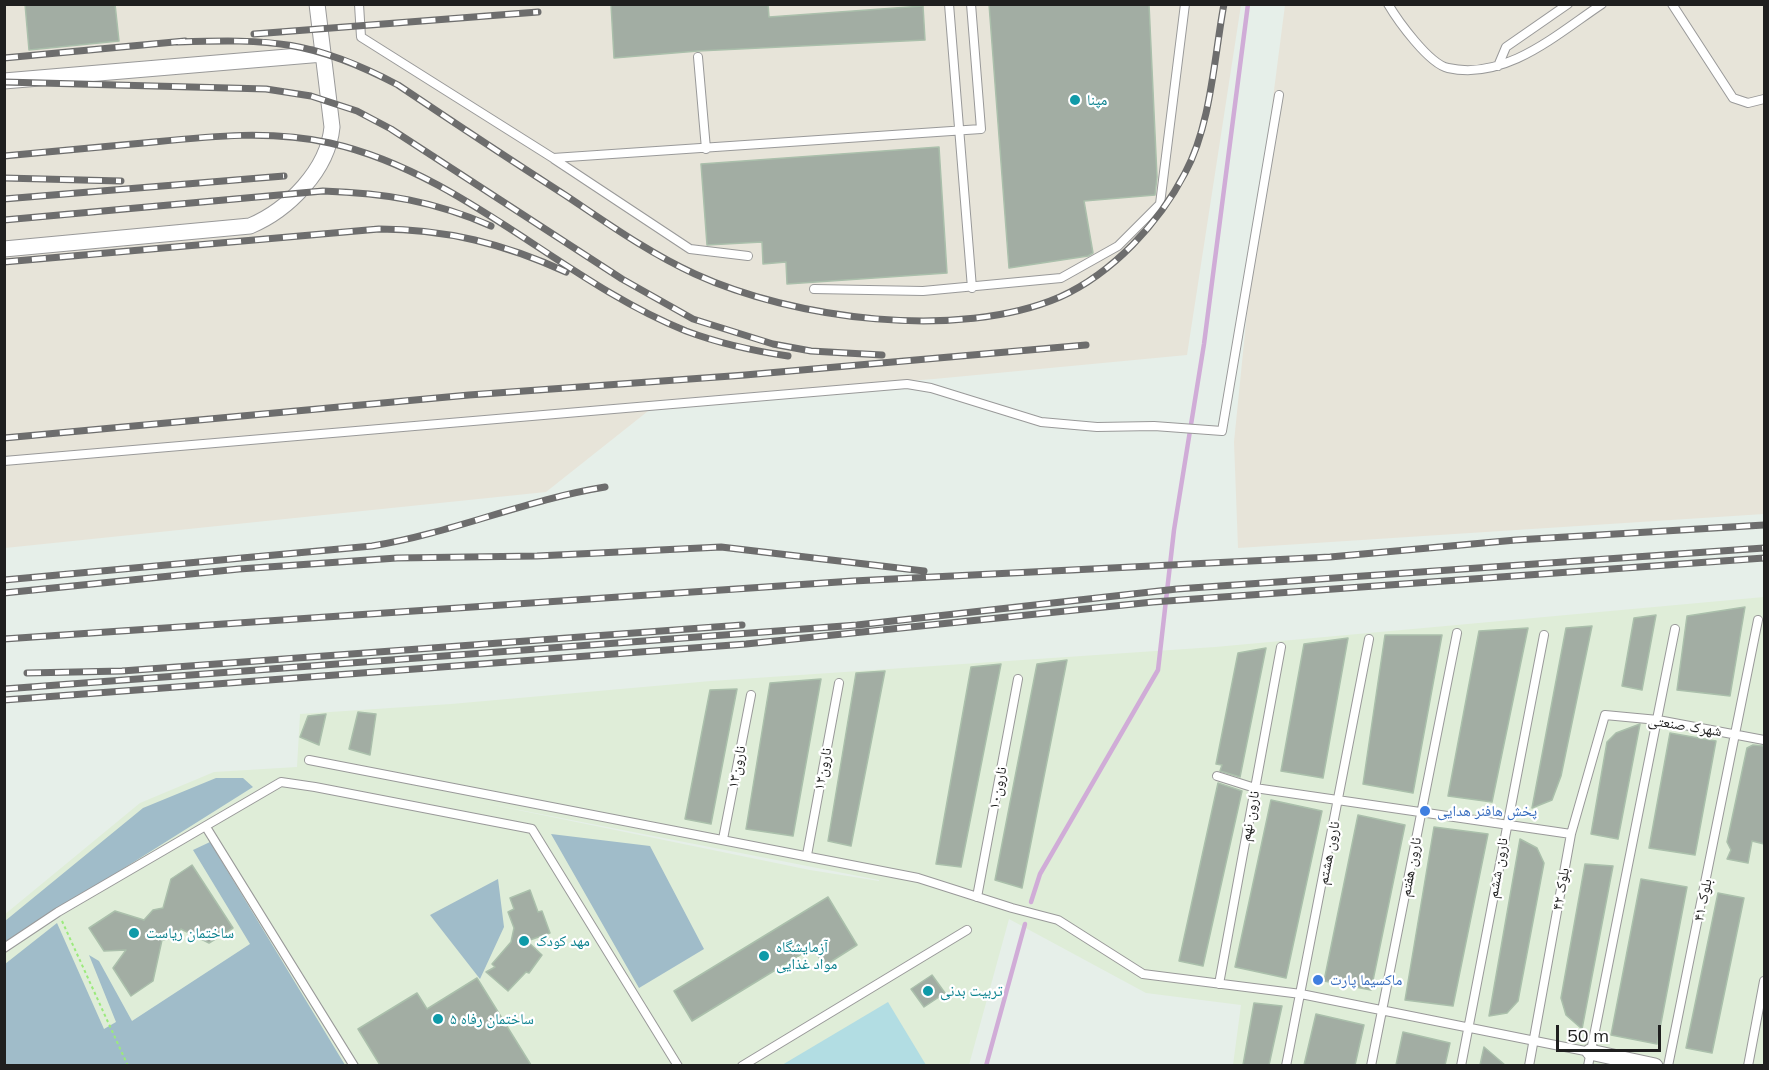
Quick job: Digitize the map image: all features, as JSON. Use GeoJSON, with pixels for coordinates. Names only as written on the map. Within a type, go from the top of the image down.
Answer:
{"type":"FeatureCollection","features":[{"type":"Feature","properties":{"kind":"street"},"geometry":{"type":"LineString","coordinates":[[4,249],[250,226],[269,218],[298,193],[330,143],[332,127],[317,4]]}},
{"type":"Feature","properties":{"kind":"street"},"geometry":{"type":"LineString","coordinates":[[4,81],[323,54]]}},
{"type":"Feature","properties":{"kind":"street"},"geometry":{"type":"LineString","coordinates":[[1589,1059],[1655,1065]]}},
{"type":"Feature","properties":{"kind":"lane"},"geometry":{"type":"LineString","coordinates":[[359,4],[361,37],[554,159],[690,249],[748,256]]}},
{"type":"Feature","properties":{"kind":"lane"},"geometry":{"type":"LineString","coordinates":[[949,4],[972,288]]}},
{"type":"Feature","properties":{"kind":"lane"},"geometry":{"type":"LineString","coordinates":[[554,159],[981,129],[971,4]]}},
{"type":"Feature","properties":{"kind":"lane"},"geometry":{"type":"LineString","coordinates":[[814,289],[923,291],[1061,278],[1118,246],[1160,204],[1185,4]]}},
{"type":"Feature","properties":{"kind":"lane"},"geometry":{"type":"LineString","coordinates":[[1388,4],[1430,57],[1446,68],[1498,66],[1520,60],[1602,4]]}},
{"type":"Feature","properties":{"kind":"lane"},"geometry":{"type":"LineString","coordinates":[[1498,66],[1506,47],[1568,4]]}},
{"type":"Feature","properties":{"kind":"lane"},"geometry":{"type":"LineString","coordinates":[[1672,4],[1733,98],[1748,103],[1764,99]]}},
{"type":"Feature","properties":{"kind":"lane"},"geometry":{"type":"LineString","coordinates":[[698,57],[706,148]]}},
{"type":"Feature","properties":{"kind":"lane"},"geometry":{"type":"LineString","coordinates":[[4,461],[907,384],[931,387],[1041,422],[1098,427],[1154,426],[1222,432],[1279,95]]}},
{"type":"Feature","properties":{"kind":"lane","name":"بلوک ۴۱"},"geometry":{"type":"LineString","coordinates":[[1668,1065],[1737,734],[1758,620]]}},
{"type":"Feature","properties":{"kind":"lane"},"geometry":{"type":"LineString","coordinates":[[309,760],[723,838],[918,878],[1058,920],[1143,974],[1301,994],[1470,1030],[1534,1041],[1589,1059],[1675,629]]}},
{"type":"Feature","properties":{"kind":"lane","name":"نارون هفتم"},"geometry":{"type":"LineString","coordinates":[[1371,1065],[1457,633]]}},
{"type":"Feature","properties":{"kind":"lane","name":"نارون ششم"},"geometry":{"type":"LineString","coordinates":[[1461,1065],[1470,1030],[1506,824],[1544,635]]}},
{"type":"Feature","properties":{"kind":"lane","name":"نارون هشتم"},"geometry":{"type":"LineString","coordinates":[[1286,1065],[1369,639]]}},
{"type":"Feature","properties":{"kind":"lane","name":"نارون نهم"},"geometry":{"type":"LineString","coordinates":[[1219,984],[1281,647]]}},
{"type":"Feature","properties":{"kind":"lane","name":"نارون۱۰"},"geometry":{"type":"LineString","coordinates":[[977,897],[1018,679]]}},
{"type":"Feature","properties":{"kind":"lane","name":"نارون۱۲"},"geometry":{"type":"LineString","coordinates":[[807,855],[839,683]]}},
{"type":"Feature","properties":{"kind":"lane","name":"نارون۱۳"},"geometry":{"type":"LineString","coordinates":[[723,838],[751,695]]}},
{"type":"Feature","properties":{"kind":"lane","name":"شهرک صنعتی"},"geometry":{"type":"LineString","coordinates":[[1605,715],[1658,720],[1764,740]]}},
{"type":"Feature","properties":{"kind":"lane","name":"بلوک ۴۲"},"geometry":{"type":"LineString","coordinates":[[1530,1065],[1571,834],[1605,715]]}},
{"type":"Feature","properties":{"kind":"lane"},"geometry":{"type":"LineString","coordinates":[[1217,776],[1255,788],[1571,834]]}},
{"type":"Feature","properties":{"kind":"lane"},"geometry":{"type":"LineString","coordinates":[[4,948],[58,912],[281,782],[532,829],[678,1065]]}},
{"type":"Feature","properties":{"kind":"lane"},"geometry":{"type":"LineString","coordinates":[[206,827],[354,1065]]}},
{"type":"Feature","properties":{"kind":"lane"},"geometry":{"type":"LineString","coordinates":[[742,1065],[967,930]]}},
{"type":"Feature","properties":{"kind":"lane"},"geometry":{"type":"LineString","coordinates":[[1748,1065],[1764,981]]}},
{"type":"Feature","properties":{"kind":"path"},"geometry":{"type":"LineString","coordinates":[[58,912],[128,1065]]}},
{"type":"Feature","properties":{"kind":"shaded area"},"geometry":{"type":"Polygon","coordinates":[[[5,5],[1241,5],[1187,355],[934,379],[662,400],[546,492],[5,548],[5,5]]]}},
{"type":"Feature","properties":{"kind":"shaded area"},"geometry":{"type":"Polygon","coordinates":[[[1285,5],[1764,5],[1764,514],[1238,548],[1234,442],[1253,253],[1285,5]]]}},
{"type":"Feature","properties":{"kind":"shaded area"},"geometry":{"type":"Polygon","coordinates":[[[1764,597],[1764,1065],[1233,1065],[1241,1005],[1146,993],[1009,919],[969,1065],[5,1065],[4,915],[140,803],[214,772],[297,767],[300,714],[451,704],[711,681],[1215,647],[1764,597]],[[474,801],[810,870],[879,880],[474,801]]]}},
{"type":"Feature","properties":{"kind":"shaded area"},"geometry":{"type":"Polygon","coordinates":[[[216,778],[243,778],[253,787],[5,943],[5,921],[143,808],[216,778]]]}},
{"type":"Feature","properties":{"kind":"shaded area"},"geometry":{"type":"Polygon","coordinates":[[[551,834],[650,846],[704,949],[639,988],[551,834]]]}},
{"type":"Feature","properties":{"kind":"shaded area"},"geometry":{"type":"Polygon","coordinates":[[[210,842],[345,1065],[5,1065],[5,964],[57,923],[104,1029],[116,1022],[89,955],[99,961],[132,1021],[250,944],[193,850],[210,842]]]}},
{"type":"Feature","properties":{"kind":"shaded area"},"geometry":{"type":"Polygon","coordinates":[[[498,879],[504,927],[480,979],[430,915],[498,879]]]}},
{"type":"Feature","properties":{"kind":"shaded area"},"geometry":{"type":"Polygon","coordinates":[[[888,1002],[926,1065],[782,1065],[888,1002]]]}},
{"type":"Feature","properties":{"kind":"building"},"geometry":{"type":"Polygon","coordinates":[[[25,4],[115,4],[119,41],[29,50],[25,4]]]}},
{"type":"Feature","properties":{"kind":"building"},"geometry":{"type":"Polygon","coordinates":[[[611,4],[768,4],[769,17],[923,6],[925,40],[698,51],[614,58],[611,4]]]}},
{"type":"Feature","properties":{"kind":"building","name":"مپنا"},"geometry":{"type":"Polygon","coordinates":[[[989,4],[1149,4],[1157,177],[1155,195],[1084,201],[1093,253],[1088,256],[1009,268],[989,4]]]}},
{"type":"Feature","properties":{"kind":"building"},"geometry":{"type":"Polygon","coordinates":[[[939,147],[947,273],[787,284],[786,262],[763,264],[762,242],[707,245],[701,164],[939,147]]]}},
{"type":"Feature","properties":{"kind":"building"},"geometry":{"type":"Polygon","coordinates":[[[1745,607],[1730,696],[1677,690],[1687,616],[1745,607]]]}},
{"type":"Feature","properties":{"kind":"building"},"geometry":{"type":"Polygon","coordinates":[[[1656,615],[1642,690],[1622,686],[1634,618],[1656,615]]]}},
{"type":"Feature","properties":{"kind":"building"},"geometry":{"type":"Polygon","coordinates":[[[1592,626],[1561,776],[1552,800],[1532,808],[1566,628],[1592,626]]]}},
{"type":"Feature","properties":{"kind":"building"},"geometry":{"type":"Polygon","coordinates":[[[1528,628],[1492,802],[1448,796],[1479,631],[1528,628]]]}},
{"type":"Feature","properties":{"kind":"building"},"geometry":{"type":"Polygon","coordinates":[[[1385,635],[1442,635],[1413,793],[1363,784],[1385,635]]]}},
{"type":"Feature","properties":{"kind":"building"},"geometry":{"type":"Polygon","coordinates":[[[1348,638],[1323,778],[1281,771],[1304,644],[1348,638]]]}},
{"type":"Feature","properties":{"kind":"building"},"geometry":{"type":"Polygon","coordinates":[[[1266,648],[1240,777],[1220,771],[1222,765],[1216,764],[1238,653],[1266,648]]]}},
{"type":"Feature","properties":{"kind":"building"},"geometry":{"type":"Polygon","coordinates":[[[1067,660],[1022,888],[995,880],[1037,664],[1067,660]]]}},
{"type":"Feature","properties":{"kind":"building"},"geometry":{"type":"Polygon","coordinates":[[[1001,664],[961,867],[936,864],[971,667],[1001,664]]]}},
{"type":"Feature","properties":{"kind":"building"},"geometry":{"type":"Polygon","coordinates":[[[885,671],[851,846],[828,841],[856,673],[885,671]]]}},
{"type":"Feature","properties":{"kind":"building"},"geometry":{"type":"Polygon","coordinates":[[[821,679],[793,836],[746,829],[770,683],[821,679]]]}},
{"type":"Feature","properties":{"kind":"building"},"geometry":{"type":"Polygon","coordinates":[[[737,689],[711,824],[685,819],[710,690],[737,689]]]}},
{"type":"Feature","properties":{"kind":"building"},"geometry":{"type":"Polygon","coordinates":[[[358,712],[376,714],[370,755],[349,749],[358,712]]]}},
{"type":"Feature","properties":{"kind":"building"},"geometry":{"type":"Polygon","coordinates":[[[326,714],[319,745],[300,737],[308,716],[326,714]]]}},
{"type":"Feature","properties":{"kind":"building"},"geometry":{"type":"Polygon","coordinates":[[[1640,724],[1618,839],[1591,834],[1607,742],[1616,733],[1640,724]]]}},
{"type":"Feature","properties":{"kind":"building"},"geometry":{"type":"Polygon","coordinates":[[[1670,733],[1716,741],[1695,855],[1649,848],[1670,733]]]}},
{"type":"Feature","properties":{"kind":"building"},"geometry":{"type":"Polygon","coordinates":[[[1753,745],[1764,746],[1764,844],[1752,841],[1748,863],[1727,859],[1731,850],[1727,842],[1747,748],[1753,745]]]}},
{"type":"Feature","properties":{"kind":"building"},"geometry":{"type":"Polygon","coordinates":[[[1218,783],[1242,791],[1203,966],[1179,961],[1218,783]]]}},
{"type":"Feature","properties":{"kind":"building"},"geometry":{"type":"Polygon","coordinates":[[[1271,800],[1322,811],[1286,978],[1235,967],[1271,800]]]}},
{"type":"Feature","properties":{"kind":"building"},"geometry":{"type":"Polygon","coordinates":[[[1358,815],[1405,825],[1371,990],[1324,981],[1358,815]]]}},
{"type":"Feature","properties":{"kind":"building"},"geometry":{"type":"Polygon","coordinates":[[[1434,827],[1488,834],[1453,1006],[1405,1000],[1434,827]]]}},
{"type":"Feature","properties":{"kind":"building"},"geometry":{"type":"Polygon","coordinates":[[[1520,839],[1537,848],[1544,863],[1518,1001],[1507,1013],[1489,1016],[1520,839]]]}},
{"type":"Feature","properties":{"kind":"building"},"geometry":{"type":"Polygon","coordinates":[[[1585,864],[1613,866],[1582,1029],[1566,1015],[1561,998],[1585,864]]]}},
{"type":"Feature","properties":{"kind":"building","name":"ساختمان ریاست"},"geometry":{"type":"Polygon","coordinates":[[[192,865],[233,928],[209,943],[181,929],[172,938],[162,940],[153,981],[131,996],[113,968],[126,950],[104,951],[89,928],[115,911],[144,920],[153,910],[163,908],[171,879],[192,865]]]}},
{"type":"Feature","properties":{"kind":"building"},"geometry":{"type":"Polygon","coordinates":[[[1641,879],[1687,887],[1657,1044],[1611,1035],[1641,879]]]}},
{"type":"Feature","properties":{"kind":"building","name":"مهد کودک"},"geometry":{"type":"Polygon","coordinates":[[[530,890],[538,912],[542,911],[550,933],[527,941],[542,955],[529,973],[526,972],[508,991],[486,972],[495,967],[492,964],[511,942],[514,928],[508,912],[514,909],[510,898],[530,890]]]}},
{"type":"Feature","properties":{"kind":"building"},"geometry":{"type":"Polygon","coordinates":[[[1718,893],[1744,898],[1712,1053],[1686,1048],[1718,893]]]}},
{"type":"Feature","properties":{"kind":"building","name":"آزمایشگاه مواد غذایی"},"geometry":{"type":"Polygon","coordinates":[[[828,897],[857,945],[824,966],[813,947],[692,1021],[674,991],[828,897]]]}},
{"type":"Feature","properties":{"kind":"building","name":"تربیت بدنی"},"geometry":{"type":"Polygon","coordinates":[[[932,975],[945,993],[924,1007],[911,989],[932,975]]]}},
{"type":"Feature","properties":{"kind":"building","name":"۵ ساختمان رفاه"},"geometry":{"type":"Polygon","coordinates":[[[477,978],[531,1065],[380,1065],[358,1029],[417,993],[427,1009],[477,978]]]}},
{"type":"Feature","properties":{"kind":"building"},"geometry":{"type":"Polygon","coordinates":[[[1254,1003],[1282,1006],[1269,1065],[1243,1065],[1254,1003]]]}},
{"type":"Feature","properties":{"kind":"building"},"geometry":{"type":"Polygon","coordinates":[[[1316,1014],[1364,1025],[1355,1065],[1304,1065],[1316,1014]]]}},
{"type":"Feature","properties":{"kind":"building"},"geometry":{"type":"Polygon","coordinates":[[[1403,1032],[1450,1043],[1445,1065],[1396,1065],[1403,1032]]]}},
{"type":"Feature","properties":{"kind":"building"},"geometry":{"type":"Polygon","coordinates":[[[1484,1047],[1505,1065],[1480,1065],[1484,1047]]]}},
{"type":"Feature","properties":{"kind":"waterway"},"geometry":{"type":"LineString","coordinates":[[1031,902],[1040,874],[1158,670],[1174,530],[1204,344],[1248,4]]}},
{"type":"Feature","properties":{"kind":"waterway"},"geometry":{"type":"LineString","coordinates":[[986,1066],[1025,924]]}},
{"type":"Feature","properties":{"kind":"railway"},"geometry":{"type":"LineString","coordinates":[[178,42],[266,42],[316,51],[341,59],[398,85],[629,237],[695,274],[735,290],[779,303],[827,313],[876,319],[926,321],[974,318],[1019,310],[1060,297],[1098,275],[1133,245],[1162,210],[1194,154],[1206,113],[1224,4]]}},
{"type":"Feature","properties":{"kind":"railway"},"geometry":{"type":"LineString","coordinates":[[254,34],[538,12]]}},
{"type":"Feature","properties":{"kind":"railway"},"geometry":{"type":"LineString","coordinates":[[4,58],[185,41]]}},
{"type":"Feature","properties":{"kind":"railway"},"geometry":{"type":"LineString","coordinates":[[4,82],[266,89],[311,96],[357,111],[391,129],[622,279],[693,319],[773,344],[811,351],[882,355]]}},
{"type":"Feature","properties":{"kind":"railway"},"geometry":{"type":"LineString","coordinates":[[4,156],[220,136],[264,135],[330,143],[378,158],[424,178],[468,202],[597,285],[641,310],[686,331],[736,346],[788,356]]}},
{"type":"Feature","properties":{"kind":"railway"},"geometry":{"type":"LineString","coordinates":[[4,199],[284,176]]}},
{"type":"Feature","properties":{"kind":"railway"},"geometry":{"type":"LineString","coordinates":[[4,178],[121,181]]}},
{"type":"Feature","properties":{"kind":"railway"},"geometry":{"type":"LineString","coordinates":[[4,220],[323,191],[388,196],[429,204],[491,226]]}},
{"type":"Feature","properties":{"kind":"railway"},"geometry":{"type":"LineString","coordinates":[[4,262],[379,229],[428,232],[475,240],[520,253],[566,272]]}},
{"type":"Feature","properties":{"kind":"railway"},"geometry":{"type":"LineString","coordinates":[[4,438],[469,395],[745,375],[1086,345]]}},
{"type":"Feature","properties":{"kind":"railway"},"geometry":{"type":"LineString","coordinates":[[4,580],[372,546],[431,533],[546,500],[605,487]]}},
{"type":"Feature","properties":{"kind":"railway"},"geometry":{"type":"LineString","coordinates":[[4,639],[853,581],[1330,557],[1516,540],[1764,525]]}},
{"type":"Feature","properties":{"kind":"railway"},"geometry":{"type":"LineString","coordinates":[[4,593],[239,569],[397,558],[537,556],[721,547],[924,571]]}},
{"type":"Feature","properties":{"kind":"railway"},"geometry":{"type":"LineString","coordinates":[[4,689],[857,625],[1177,589],[1764,548]]}},
{"type":"Feature","properties":{"kind":"railway"},"geometry":{"type":"LineString","coordinates":[[4,700],[746,644],[1153,602],[1764,558]]}},
{"type":"Feature","properties":{"kind":"railway"},"geometry":{"type":"LineString","coordinates":[[27,673],[122,671],[742,625]]}},
{"type":"Feature","properties":{"kind":"place","name":"مپنا"},"geometry":{"type":"Point","coordinates":[1075,100]}},
{"type":"Feature","properties":{"kind":"place","name":"پخش هافنر هدایی"},"geometry":{"type":"Point","coordinates":[1425,811]}},
{"type":"Feature","properties":{"kind":"place","name":"ساختمان ریاست"},"geometry":{"type":"Point","coordinates":[134,933]}},
{"type":"Feature","properties":{"kind":"place","name":"مهد کودک"},"geometry":{"type":"Point","coordinates":[524,941]}},
{"type":"Feature","properties":{"kind":"place","name":"آزمایشگاه مواد غذایی"},"geometry":{"type":"Point","coordinates":[764,956]}},
{"type":"Feature","properties":{"kind":"place","name":"ماکسیما پارت"},"geometry":{"type":"Point","coordinates":[1318,980]}},
{"type":"Feature","properties":{"kind":"place","name":"تربیت بدنی"},"geometry":{"type":"Point","coordinates":[928,991]}},
{"type":"Feature","properties":{"kind":"place","name":"۵ ساختمان رفاه"},"geometry":{"type":"Point","coordinates":[438,1019]}}]}
